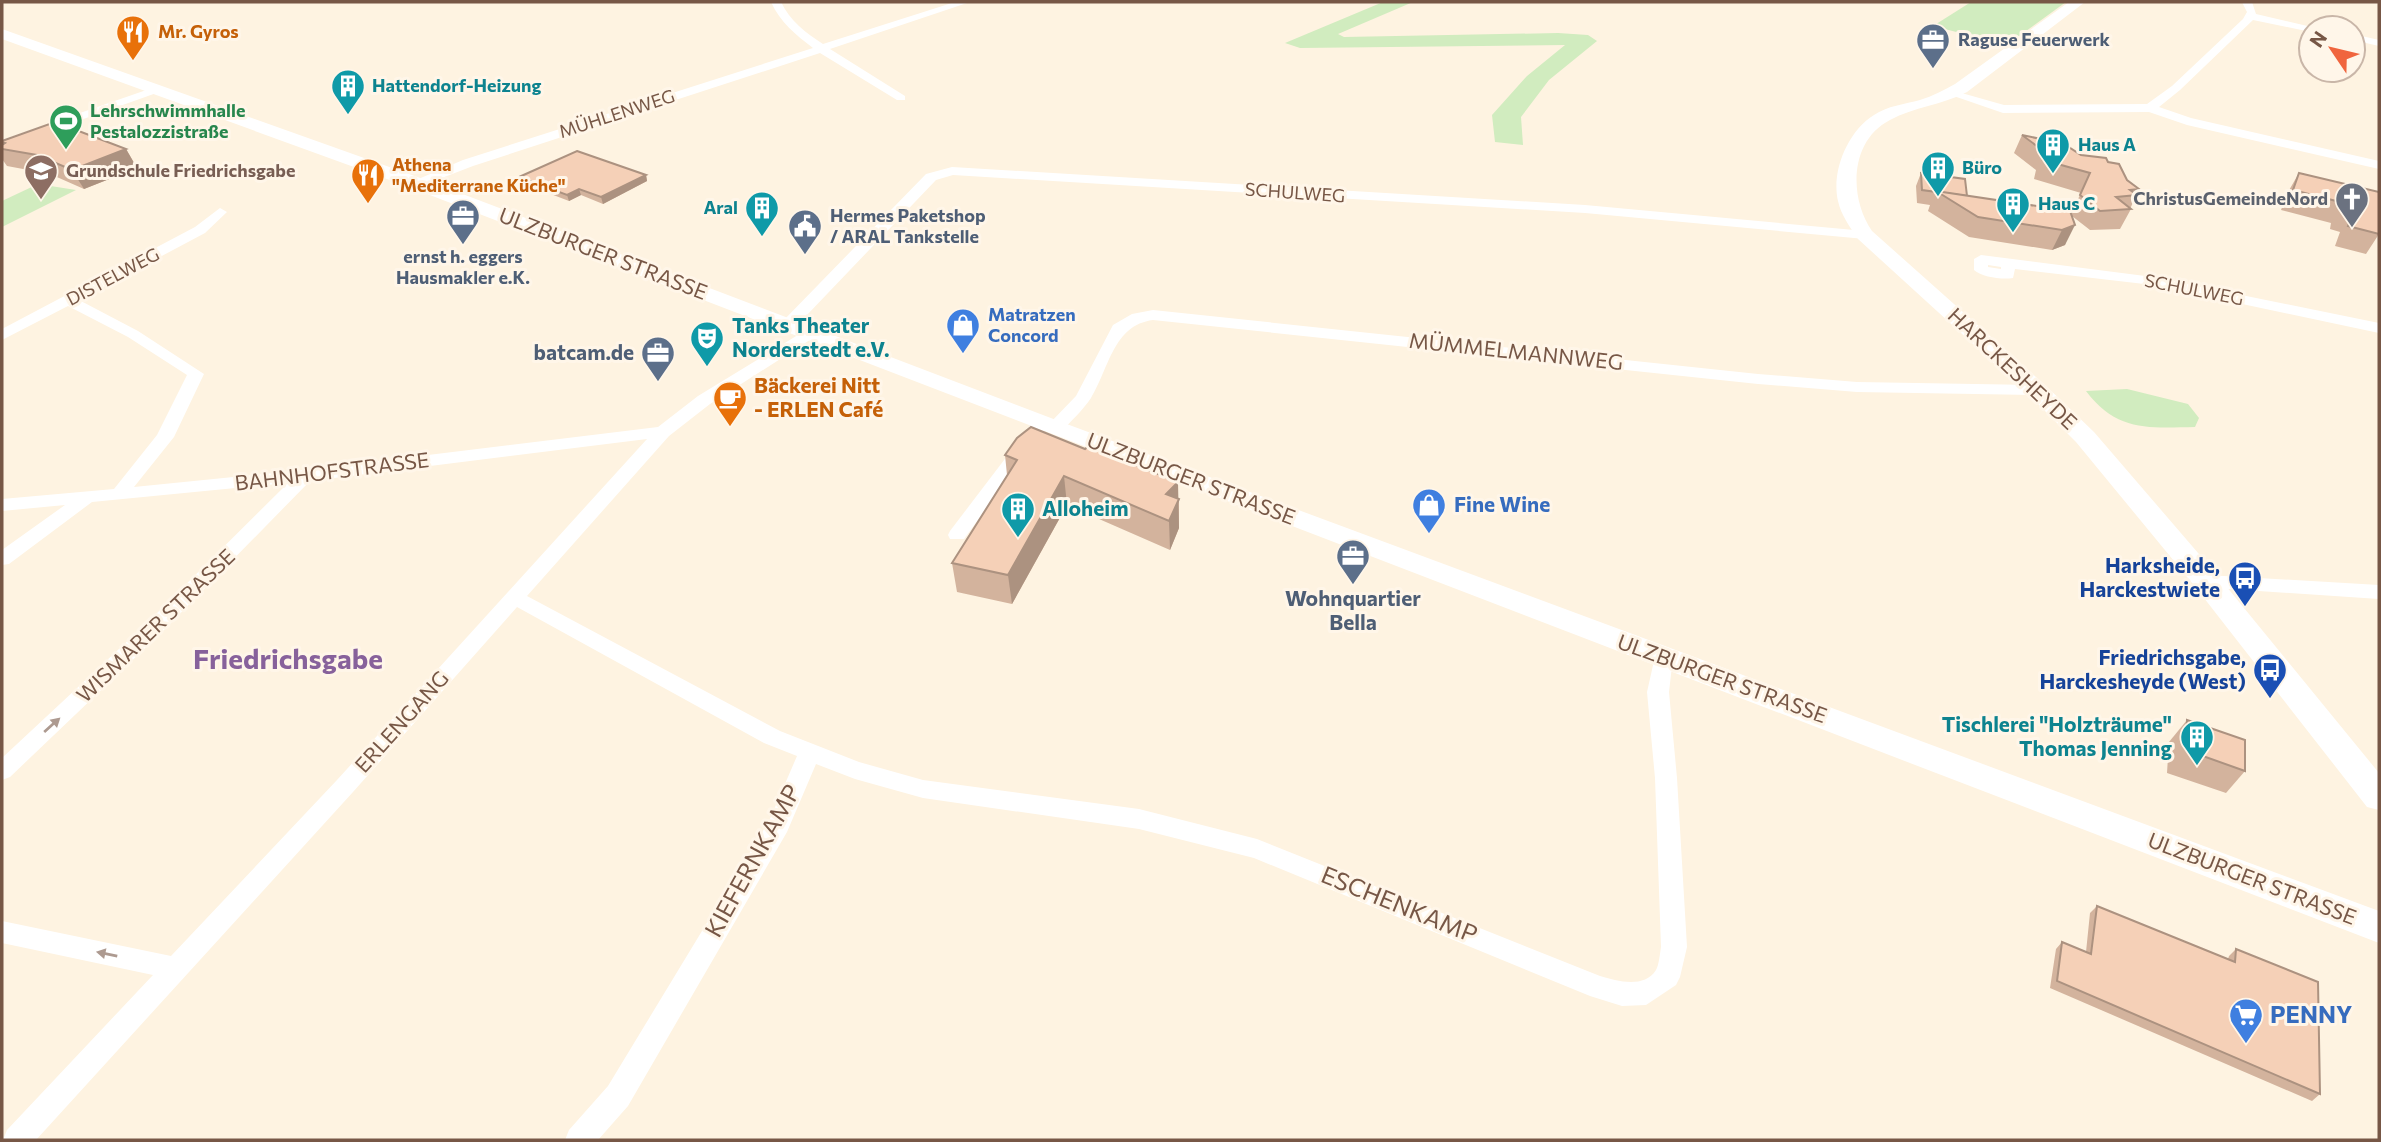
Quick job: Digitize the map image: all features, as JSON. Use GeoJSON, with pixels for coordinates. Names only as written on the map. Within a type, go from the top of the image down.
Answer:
{"type":"FeatureCollection","features":[{"type":"Feature","properties":{"kind":"main road","name":"HARCKESHEYDE"},"geometry":{"type":"LineString","coordinates":[[2078,2],[1951,93],[1880,117],[1871,123],[1859,138],[1847,173],[1845,193],[1853,216],[1865,235],[2037,390],[2085,437],[2207,582],[2379,797]]}},
{"type":"Feature","properties":{"kind":"main road","name":"ULZBURGER STRASSE"},"geometry":{"type":"LineString","coordinates":[[2,34],[416,183],[2379,927]]}},
{"type":"Feature","properties":{"kind":"street"},"geometry":{"type":"LineString","coordinates":[[776,2],[776,6],[790,24],[819,47],[901,98]]}},
{"type":"Feature","properties":{"kind":"street","name":"MÜHLENWEG"},"geometry":{"type":"LineString","coordinates":[[416,183],[468,163],[819,47],[965,2]]}},
{"type":"Feature","properties":{"kind":"street"},"geometry":{"type":"LineString","coordinates":[[2247,2],[2251,16]]}},
{"type":"Feature","properties":{"kind":"street"},"geometry":{"type":"LineString","coordinates":[[2150,108],[2176,88],[2251,16]]}},
{"type":"Feature","properties":{"kind":"street"},"geometry":{"type":"LineString","coordinates":[[2251,16],[2297,26]]}},
{"type":"Feature","properties":{"kind":"street"},"geometry":{"type":"LineString","coordinates":[[2,144],[158,89]]}},
{"type":"Feature","properties":{"kind":"street"},"geometry":{"type":"LineString","coordinates":[[1951,93],[2003,109],[2150,108],[2187,121],[2379,165]]}},
{"type":"Feature","properties":{"kind":"street","name":"SCHULWEG"},"geometry":{"type":"LineString","coordinates":[[799,328],[801,313],[931,177],[952,170],[1585,209],[1865,235]]}},
{"type":"Feature","properties":{"kind":"street","name":"DISTELWEG"},"geometry":{"type":"LineString","coordinates":[[3,333],[70,301],[200,230],[220,212]]}},
{"type":"Feature","properties":{"kind":"street","name":"SCHULWEG"},"geometry":{"type":"LineString","coordinates":[[2008,264],[2153,281],[2379,328]]}},
{"type":"Feature","properties":{"kind":"street"},"geometry":{"type":"LineString","coordinates":[[70,301],[132,334],[196,374],[165,437],[118,495]]}},
{"type":"Feature","properties":{"kind":"street","name":"MÜMMELMANNWEG"},"geometry":{"type":"LineString","coordinates":[[957,535],[1049,425],[1083,398],[1118,328],[1137,317],[1153,315],[1758,379],[1857,387],[2037,390]]}},
{"type":"Feature","properties":{"kind":"street","name":"ERLENGANG"},"geometry":{"type":"LineString","coordinates":[[17,1140],[345,786],[663,432],[799,328]]}},
{"type":"Feature","properties":{"kind":"street","name":"BAHNHOFSTRASSE"},"geometry":{"type":"LineString","coordinates":[[2,505],[305,476],[663,432]]}},
{"type":"Feature","properties":{"kind":"street","name":"WISMARER STRASSE"},"geometry":{"type":"LineString","coordinates":[[2,771],[111,672],[305,476]]}},
{"type":"Feature","properties":{"kind":"street"},"geometry":{"type":"LineString","coordinates":[[2,559],[86,498]]}},
{"type":"Feature","properties":{"kind":"street"},"geometry":{"type":"LineString","coordinates":[[2207,582],[2379,593]]}},
{"type":"Feature","properties":{"kind":"street"},"geometry":{"type":"LineString","coordinates":[[514,597],[748,724],[810,753]]}},
{"type":"Feature","properties":{"kind":"street","name":"ESCHENKAMP"},"geometry":{"type":"LineString","coordinates":[[810,753],[855,770],[923,789],[1139,819],[1257,849],[1599,988],[1622,994],[1646,993],[1667,977],[1674,947],[1658,692],[1663,657]]}},
{"type":"Feature","properties":{"kind":"street","name":"KIEFERNKAMP"},"geometry":{"type":"LineString","coordinates":[[579,1140],[618,1096],[779,825],[810,753]]}},
{"type":"Feature","properties":{"kind":"street"},"geometry":{"type":"LineString","coordinates":[[2,932],[174,968]]}},
{"type":"Feature","properties":{"kind":"green space"},"geometry":{"type":"Polygon","coordinates":[[[1383,2],[1413,2],[1338,34],[1344,37],[1558,33],[1588,35],[1597,41],[1549,80],[1521,117],[1523,145],[1495,142],[1492,115],[1527,76],[1565,45],[1300,48],[1285,43],[1383,2]]]}},
{"type":"Feature","properties":{"kind":"green space"},"geometry":{"type":"Polygon","coordinates":[[[1971,2],[2066,2],[2007,45],[1933,26],[1971,2]]]}},
{"type":"Feature","properties":{"kind":"green space"},"geometry":{"type":"Polygon","coordinates":[[[38,184],[76,190],[2,227],[2,201],[38,184]]]}},
{"type":"Feature","properties":{"kind":"green space"},"geometry":{"type":"Polygon","coordinates":[[[2127,389],[2188,404],[2199,418],[2195,427],[2148,427],[2122,421],[2098,404],[2086,391],[2127,389]]]}},
{"type":"Feature","properties":{"kind":"building"},"geometry":{"type":"Polygon","coordinates":[[[55,122],[126,149],[72,170],[37,155],[2,149],[5,143],[2,141],[55,122]]]}},
{"type":"Feature","properties":{"kind":"building"},"geometry":{"type":"Polygon","coordinates":[[[2022,135],[2064,144],[2081,155],[2106,158],[2108,162],[2119,164],[2127,180],[2139,189],[2130,190],[2137,195],[2116,197],[2131,209],[2100,211],[2080,195],[2090,173],[2043,160],[2045,152],[2022,135]]]}},
{"type":"Feature","properties":{"kind":"building"},"geometry":{"type":"Polygon","coordinates":[[[577,151],[646,175],[601,197],[579,189],[567,195],[519,177],[577,151]]]}},
{"type":"Feature","properties":{"kind":"building"},"geometry":{"type":"Polygon","coordinates":[[[1921,173],[1965,179],[1967,196],[1922,190],[1921,173]]]}},
{"type":"Feature","properties":{"kind":"building"},"geometry":{"type":"Polygon","coordinates":[[[2299,173],[2379,192],[2379,234],[2348,226],[2353,212],[2342,210],[2344,203],[2293,190],[2299,173]]]}},
{"type":"Feature","properties":{"kind":"building"},"geometry":{"type":"Polygon","coordinates":[[[1936,191],[2070,211],[2075,225],[2062,230],[1978,217],[1936,191]]]}},
{"type":"Feature","properties":{"kind":"building"},"geometry":{"type":"Polygon","coordinates":[[[1031,427],[1085,449],[1089,446],[1178,482],[1166,494],[1179,499],[1169,521],[1064,476],[1008,575],[952,563],[1017,460],[1005,455],[1017,438],[1031,427]]]}},
{"type":"Feature","properties":{"kind":"building"},"geometry":{"type":"Polygon","coordinates":[[[2187,720],[2245,740],[2245,771],[2186,750],[2187,720]]]}},
{"type":"Feature","properties":{"kind":"building","name":"PENNY"},"geometry":{"type":"Polygon","coordinates":[[[2097,906],[2235,962],[2236,949],[2318,982],[2320,1094],[2057,981],[2062,942],[2091,954],[2097,906]]]}},
{"type":"Feature","properties":{"kind":"place","name":"Mr. Gyros"},"geometry":{"type":"Point","coordinates":[133,62]}},
{"type":"Feature","properties":{"kind":"place","name":"Raguse Feuerwerk"},"geometry":{"type":"Point","coordinates":[1933,70]}},
{"type":"Feature","properties":{"kind":"place","name":"Hattendorf-Heizung"},"geometry":{"type":"Point","coordinates":[348,116]}},
{"type":"Feature","properties":{"kind":"place","name":"Lehrschwimmhalle Pestalozzistraße"},"geometry":{"type":"Point","coordinates":[66,151]}},
{"type":"Feature","properties":{"kind":"place","name":"Haus A"},"geometry":{"type":"Point","coordinates":[2053,175]}},
{"type":"Feature","properties":{"kind":"place","name":"Büro"},"geometry":{"type":"Point","coordinates":[1938,198]}},
{"type":"Feature","properties":{"kind":"place","name":"Grundschule Friedrichsgabe"},"geometry":{"type":"Point","coordinates":[41,201]}},
{"type":"Feature","properties":{"kind":"place","name":"Athena \"Mediterrane Küche\""},"geometry":{"type":"Point","coordinates":[368,205]}},
{"type":"Feature","properties":{"kind":"place","name":"ChristusGemeindeNord"},"geometry":{"type":"Point","coordinates":[2352,229]}},
{"type":"Feature","properties":{"kind":"place","name":"Haus C"},"geometry":{"type":"Point","coordinates":[2013,234]}},
{"type":"Feature","properties":{"kind":"place","name":"Aral"},"geometry":{"type":"Point","coordinates":[762,238]}},
{"type":"Feature","properties":{"kind":"place","name":"ernst h. eggers Hausmakler e.K."},"geometry":{"type":"Point","coordinates":[463,246]}},
{"type":"Feature","properties":{"kind":"place","name":"Hermes Paketshop / ARAL Tankstelle"},"geometry":{"type":"Point","coordinates":[805,256]}},
{"type":"Feature","properties":{"kind":"place","name":"Matratzen Concord"},"geometry":{"type":"Point","coordinates":[963,355]}},
{"type":"Feature","properties":{"kind":"place","name":"Tanks Theater Norderstedt e.V."},"geometry":{"type":"Point","coordinates":[707,368]}},
{"type":"Feature","properties":{"kind":"place","name":"batcam.de"},"geometry":{"type":"Point","coordinates":[658,383]}},
{"type":"Feature","properties":{"kind":"place","name":"Bäckerei Nitt - ERLEN Café"},"geometry":{"type":"Point","coordinates":[730,428]}},
{"type":"Feature","properties":{"kind":"place","name":"Fine Wine"},"geometry":{"type":"Point","coordinates":[1429,535]}},
{"type":"Feature","properties":{"kind":"place","name":"Alloheim"},"geometry":{"type":"Point","coordinates":[1018,539]}},
{"type":"Feature","properties":{"kind":"place","name":"Wohnquartier Bella"},"geometry":{"type":"Point","coordinates":[1353,586]}},
{"type":"Feature","properties":{"kind":"place","name":"Harksheide, Harckestwiete"},"geometry":{"type":"Point","coordinates":[2245,608]}},
{"type":"Feature","properties":{"kind":"place","name":"Friedrichsgabe, Harckesheyde (West)"},"geometry":{"type":"Point","coordinates":[2270,700]}},
{"type":"Feature","properties":{"kind":"place","name":"Tischlerei \"Holzträume\" Thomas Jenning"},"geometry":{"type":"Point","coordinates":[2197,767]}},
{"type":"Feature","properties":{"kind":"place","name":"PENNY"},"geometry":{"type":"Point","coordinates":[2246,1045]}},
{"type":"Feature","properties":{"kind":"district","name":"Friedrichsgabe"},"geometry":{"type":"Point","coordinates":[288,659]}}]}
